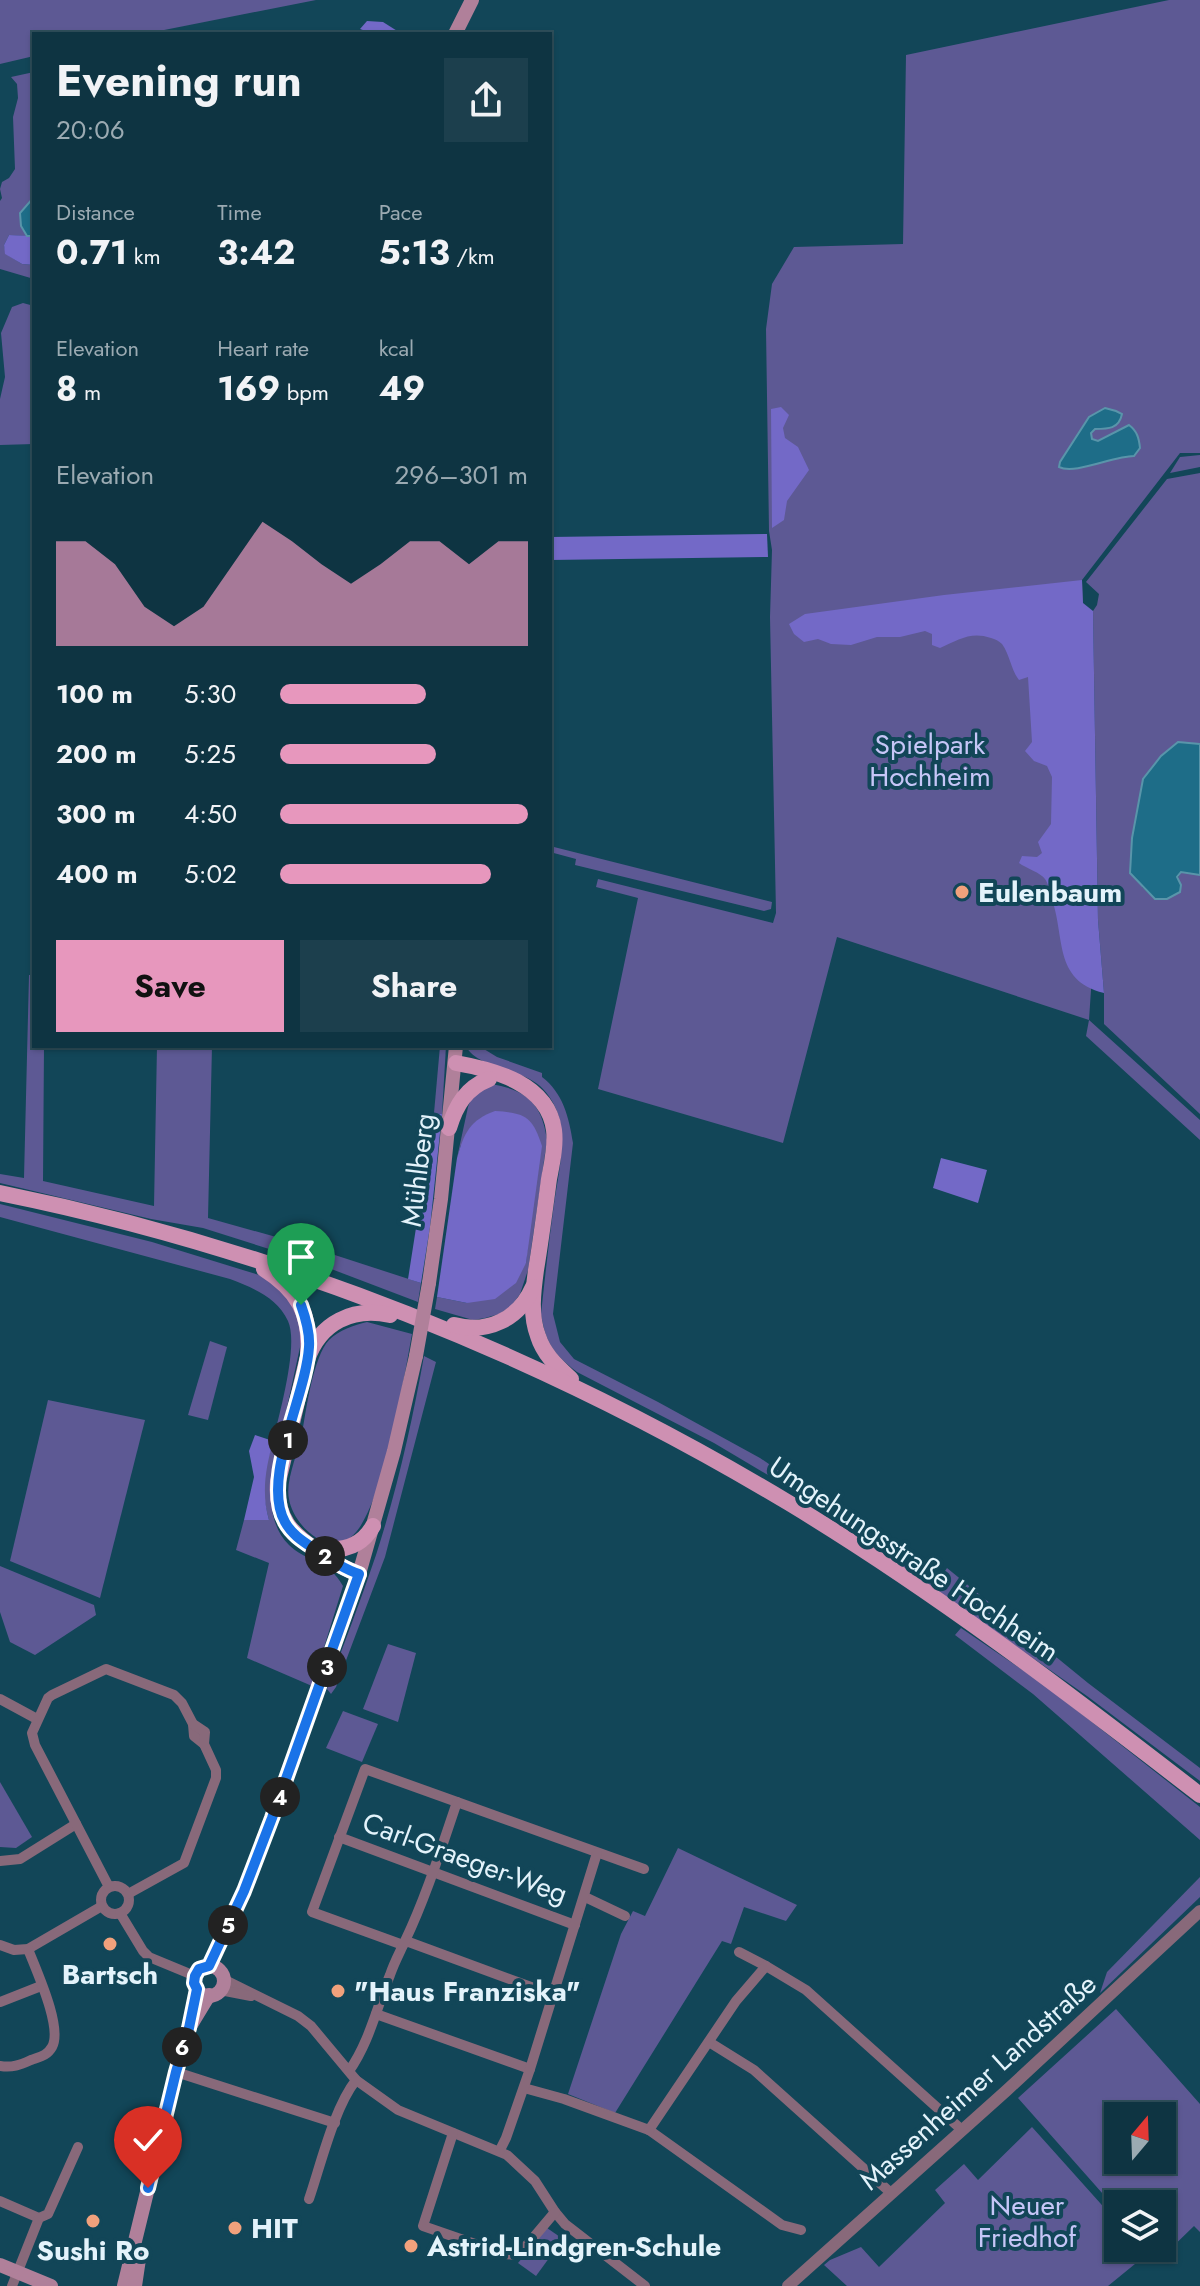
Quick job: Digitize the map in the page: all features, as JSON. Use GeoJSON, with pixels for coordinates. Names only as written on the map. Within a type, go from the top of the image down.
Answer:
{"type":"FeatureCollection","features":[{"type":"Feature","properties":{"kind":"main road"},"geometry":{"type":"LineString","coordinates":[[456,32],[472,0]]}},
{"type":"Feature","properties":{"kind":"main road"},"geometry":{"type":"LineString","coordinates":[[456,1055],[468,1076],[478,1079],[508,1078]]}},
{"type":"Feature","properties":{"kind":"main road"},"geometry":{"type":"LineString","coordinates":[[456,1055],[474,1066],[525,1086],[539,1097],[549,1112],[555,1143],[535,1277],[533,1311],[538,1339],[553,1362],[584,1391]]}},
{"type":"Feature","properties":{"kind":"main road","name":"Mühlberg"},"geometry":{"type":"LineString","coordinates":[[138,2229],[189,2028],[277,1806],[360,1572],[394,1451],[429,1283],[456,1055]]}},
{"type":"Feature","properties":{"kind":"main road"},"geometry":{"type":"LineString","coordinates":[[449,1128],[467,1092],[477,1083],[489,1079]]}},
{"type":"Feature","properties":{"kind":"main road"},"geometry":{"type":"LineString","coordinates":[[0,1193],[130,1223],[243,1256],[431,1323],[584,1391]]}},
{"type":"Feature","properties":{"kind":"main road"},"geometry":{"type":"LineString","coordinates":[[243,1256],[281,1280],[301,1305],[307,1326],[307,1360]]}},
{"type":"Feature","properties":{"kind":"main road"},"geometry":{"type":"LineString","coordinates":[[410,1315],[465,1328],[491,1326],[520,1307],[530,1293],[535,1277]]}},
{"type":"Feature","properties":{"kind":"main road"},"geometry":{"type":"LineString","coordinates":[[360,1572],[342,1567],[295,1535],[279,1506],[277,1490],[307,1360],[323,1332],[350,1315],[371,1312],[431,1323]]}},
{"type":"Feature","properties":{"kind":"main road","name":"Umgehungsstraße Hochheim"},"geometry":{"type":"LineString","coordinates":[[584,1391],[718,1461],[872,1556],[1029,1664],[1200,1795]]}},
{"type":"Feature","properties":{"kind":"main road"},"geometry":{"type":"LineString","coordinates":[[330,1550],[356,1545],[373,1526]]}},
{"type":"Feature","properties":{"kind":"main road"},"geometry":{"type":"LineString","coordinates":[[310,1546],[350,1556],[360,1572]]}},
{"type":"Feature","properties":{"kind":"main road"},"geometry":{"type":"LineString","coordinates":[[124,2286],[138,2229]]}},
{"type":"Feature","properties":{"kind":"main road"},"geometry":{"type":"LineString","coordinates":[[135,2286],[140,2264],[138,2229]]}},
{"type":"Feature","properties":{"kind":"main road"},"geometry":{"type":"LineString","coordinates":[[0,2265],[14,2279],[51,2286]]}},
{"type":"Feature","properties":{"kind":"street"},"geometry":{"type":"LineString","coordinates":[[109,1887],[35,1745],[32,1733],[52,1695],[106,1669],[174,1695],[193,1724],[205,1732],[204,1744],[216,1770],[216,1778],[184,1863],[128,1894]]}},
{"type":"Feature","properties":{"kind":"street"},"geometry":{"type":"LineString","coordinates":[[0,1699],[37,1719]]}},
{"type":"Feature","properties":{"kind":"street"},"geometry":{"type":"LineString","coordinates":[[553,1995],[312,1912],[365,1769],[644,1869]]}},
{"type":"Feature","properties":{"kind":"street"},"geometry":{"type":"LineString","coordinates":[[309,2199],[349,2089],[355,2063],[433,1872],[457,1802]]}},
{"type":"Feature","properties":{"kind":"street"},"geometry":{"type":"LineString","coordinates":[[0,1861],[20,1859],[76,1824]]}},
{"type":"Feature","properties":{"kind":"street","name":"Carl-Graeger-Weg"},"geometry":{"type":"LineString","coordinates":[[339,1837],[575,1925]]}},
{"type":"Feature","properties":{"kind":"street"},"geometry":{"type":"LineString","coordinates":[[500,2150],[524,2088],[597,1853]]}},
{"type":"Feature","properties":{"kind":"street"},"geometry":{"type":"LineString","coordinates":[[120,1913],[112,1913],[102,1906],[101,1897],[109,1887],[118,1886],[128,1894]]}},
{"type":"Feature","properties":{"kind":"street"},"geometry":{"type":"LineString","coordinates":[[120,1913],[128,1903],[128,1894]]}},
{"type":"Feature","properties":{"kind":"street"},"geometry":{"type":"LineString","coordinates":[[585,1897],[625,1916]]}},
{"type":"Feature","properties":{"kind":"street"},"geometry":{"type":"LineString","coordinates":[[0,1945],[14,1950],[28,1949],[102,1906]]}},
{"type":"Feature","properties":{"kind":"street","name":"Massenheimer Landstraße"},"geometry":{"type":"LineString","coordinates":[[788,2286],[1200,1911]]}},
{"type":"Feature","properties":{"kind":"street"},"geometry":{"type":"LineString","coordinates":[[120,1913],[149,1957],[290,2012],[311,2026],[352,2076],[398,2110],[500,2150],[525,2169],[555,2212],[572,2230],[645,2286]]}},
{"type":"Feature","properties":{"kind":"street"},"geometry":{"type":"LineString","coordinates":[[0,2066],[13,2067],[43,2056],[54,2041],[54,2024],[28,1949]]}},
{"type":"Feature","properties":{"kind":"street"},"geometry":{"type":"LineString","coordinates":[[739,1952],[806,1990],[962,2130]]}},
{"type":"Feature","properties":{"kind":"street"},"geometry":{"type":"LineString","coordinates":[[649,2130],[736,2001],[766,1966]]}},
{"type":"Feature","properties":{"kind":"street"},"geometry":{"type":"LineString","coordinates":[[0,2002],[41,1986]]}},
{"type":"Feature","properties":{"kind":"street"},"geometry":{"type":"LineString","coordinates":[[376,2014],[530,2069]]}},
{"type":"Feature","properties":{"kind":"street"},"geometry":{"type":"LineString","coordinates":[[709,2042],[754,2070],[891,2193]]}},
{"type":"Feature","properties":{"kind":"street"},"geometry":{"type":"LineString","coordinates":[[176,2072],[335,2123]]}},
{"type":"Feature","properties":{"kind":"street"},"geometry":{"type":"LineString","coordinates":[[524,2088],[649,2130],[782,2225],[801,2230]]}},
{"type":"Feature","properties":{"kind":"street"},"geometry":{"type":"LineString","coordinates":[[453,2133],[423,2226],[504,2254],[516,2255],[555,2212]]}},
{"type":"Feature","properties":{"kind":"street"},"geometry":{"type":"LineString","coordinates":[[14,2279],[39,2218],[48,2214],[78,2147]]}},
{"type":"Feature","properties":{"kind":"street"},"geometry":{"type":"LineString","coordinates":[[0,2201],[39,2218]]}},
{"type":"Feature","properties":{"kind":"green space"},"geometry":{"type":"Polygon","coordinates":[[[0,0],[316,0],[154,32],[32,32],[32,56],[0,64],[0,0]]]}},
{"type":"Feature","properties":{"kind":"green space","name":"Spielpark Hochheim"},"geometry":{"type":"Polygon","coordinates":[[[1169,0],[1200,0],[1200,453],[1180,453],[1082,580],[1091,990],[1089,1020],[837,937],[783,1143],[598,1089],[638,898],[596,887],[598,879],[773,923],[776,913],[770,617],[772,550],[769,531],[766,329],[772,284],[794,247],[903,244],[906,55],[1169,0]]]}},
{"type":"Feature","properties":{"kind":"green space"},"geometry":{"type":"Polygon","coordinates":[[[32,72],[32,199],[20,213],[21,226],[27,236],[9,235],[4,245],[6,254],[22,264],[32,265],[32,278],[0,269],[0,189],[2,182],[15,169],[13,117],[18,98],[17,84],[11,77],[32,72]]]}},
{"type":"Feature","properties":{"kind":"green space"},"geometry":{"type":"Polygon","coordinates":[[[23,303],[32,305],[32,444],[0,445],[0,399],[5,377],[1,333],[12,307],[23,303]]]}},
{"type":"Feature","properties":{"kind":"green space"},"geometry":{"type":"Polygon","coordinates":[[[1200,455],[1200,467],[1170,473],[1180,457],[1200,455]]]}},
{"type":"Feature","properties":{"kind":"green space"},"geometry":{"type":"Polygon","coordinates":[[[1200,473],[1200,744],[1178,742],[1142,887],[1155,899],[1167,899],[1181,872],[1200,875],[1200,1114],[1104,1024],[1098,920],[1093,611],[1099,594],[1086,582],[1167,479],[1200,473]]]}},
{"type":"Feature","properties":{"kind":"green space"},"geometry":{"type":"Polygon","coordinates":[[[552,847],[772,902],[771,909],[764,911],[575,865],[576,859],[552,853],[552,847]]]}},
{"type":"Feature","properties":{"kind":"green space"},"geometry":{"type":"Polygon","coordinates":[[[29,975],[32,975],[32,1048],[44,1048],[43,1181],[154,1206],[157,1048],[212,1048],[208,1218],[421,1283],[418,1302],[326,1267],[203,1228],[151,1219],[0,1183],[0,1174],[24,1178],[29,975]]]}},
{"type":"Feature","properties":{"kind":"green space"},"geometry":{"type":"Polygon","coordinates":[[[1089,1020],[1200,1120],[1200,1140],[1086,1036],[1089,1020]]]}},
{"type":"Feature","properties":{"kind":"green space"},"geometry":{"type":"Polygon","coordinates":[[[440,1048],[446,1048],[442,1114],[434,1113],[440,1048]]]}},
{"type":"Feature","properties":{"kind":"green space"},"geometry":{"type":"Polygon","coordinates":[[[467,1048],[482,1048],[497,1057],[542,1073],[560,1098],[567,1115],[573,1143],[553,1314],[560,1342],[574,1359],[760,1458],[939,1580],[947,1568],[1088,1683],[1200,1768],[1200,1781],[1087,1696],[795,1491],[714,1443],[577,1372],[562,1360],[552,1348],[541,1314],[561,1160],[559,1117],[552,1100],[540,1086],[471,1053],[467,1048]]]}},
{"type":"Feature","properties":{"kind":"green space"},"geometry":{"type":"Polygon","coordinates":[[[491,1084],[514,1090],[531,1101],[541,1117],[547,1140],[528,1270],[520,1294],[511,1306],[499,1314],[473,1320],[435,1309],[437,1297],[467,1303],[526,1263],[528,1241],[461,1145],[457,1158],[473,1093],[491,1084]]]}},
{"type":"Feature","properties":{"kind":"green space"},"geometry":{"type":"Polygon","coordinates":[[[0,1204],[152,1242],[259,1275],[271,1280],[293,1303],[300,1318],[302,1338],[271,1481],[273,1515],[283,1539],[298,1552],[331,1571],[343,1586],[312,1686],[247,1658],[269,1563],[236,1550],[244,1520],[269,1520],[264,1493],[265,1472],[290,1363],[291,1332],[283,1313],[264,1294],[230,1279],[0,1217],[0,1204]]]}},
{"type":"Feature","properties":{"kind":"green space"},"geometry":{"type":"Polygon","coordinates":[[[367,1322],[412,1334],[398,1411],[373,1501],[351,1537],[331,1543],[312,1535],[297,1518],[289,1499],[289,1484],[311,1385],[323,1348],[337,1333],[367,1322]]]}},
{"type":"Feature","properties":{"kind":"green space"},"geometry":{"type":"Polygon","coordinates":[[[210,1341],[227,1347],[208,1420],[188,1415],[210,1341]]]}},
{"type":"Feature","properties":{"kind":"green space"},"geometry":{"type":"Polygon","coordinates":[[[424,1356],[436,1362],[385,1557],[331,1694],[327,1689],[391,1506],[424,1356]]]}},
{"type":"Feature","properties":{"kind":"green space"},"geometry":{"type":"Polygon","coordinates":[[[48,1400],[145,1420],[100,1598],[10,1561],[48,1400]]]}},
{"type":"Feature","properties":{"kind":"green space"},"geometry":{"type":"Polygon","coordinates":[[[0,1566],[94,1605],[96,1615],[35,1655],[10,1642],[0,1612],[0,1566]]]}},
{"type":"Feature","properties":{"kind":"green space"},"geometry":{"type":"Polygon","coordinates":[[[961,1628],[1046,1686],[1200,1807],[1200,1840],[1033,1694],[955,1635],[961,1628]]]}},
{"type":"Feature","properties":{"kind":"green space"},"geometry":{"type":"Polygon","coordinates":[[[388,1644],[416,1653],[398,1722],[363,1709],[388,1644]]]}},
{"type":"Feature","properties":{"kind":"green space"},"geometry":{"type":"Polygon","coordinates":[[[343,1711],[378,1724],[362,1762],[326,1748],[343,1711]]]}},
{"type":"Feature","properties":{"kind":"green space"},"geometry":{"type":"Polygon","coordinates":[[[0,1782],[32,1837],[16,1848],[0,1847],[0,1782]]]}},
{"type":"Feature","properties":{"kind":"green space"},"geometry":{"type":"Polygon","coordinates":[[[678,1848],[797,1905],[786,1921],[744,1907],[731,1944],[722,1941],[615,2113],[568,2094],[621,1934],[633,1911],[645,1916],[678,1848]]]}},
{"type":"Feature","properties":{"kind":"green space"},"geometry":{"type":"Polygon","coordinates":[[[1200,1877],[1200,1897],[1100,1993],[1107,1972],[1200,1877]]]}},
{"type":"Feature","properties":{"kind":"green space"},"geometry":{"type":"Polygon","coordinates":[[[1116,2009],[1200,2104],[1200,2232],[1194,2226],[1176,2243],[1176,2190],[1104,2190],[1104,2195],[1018,2098],[1116,2009]]]}},
{"type":"Feature","properties":{"kind":"green space","name":"Neuer Friedhof"},"geometry":{"type":"Polygon","coordinates":[[[1032,2127],[1104,2207],[1104,2262],[1137,2262],[1108,2286],[847,2286],[824,2265],[861,2247],[879,2267],[945,2203],[935,2190],[964,2164],[978,2180],[1032,2127]]]}},
{"type":"Feature","properties":{"kind":"green space"},"geometry":{"type":"Polygon","coordinates":[[[547,2228],[563,2239],[536,2276],[518,2263],[547,2228]]]}},
{"type":"Feature","properties":{"kind":"shaded area"},"geometry":{"type":"Polygon","coordinates":[[[367,21],[383,22],[399,32],[368,32],[360,29],[367,21]]]}},
{"type":"Feature","properties":{"kind":"shaded area"},"geometry":{"type":"Polygon","coordinates":[[[9,235],[32,236],[32,265],[22,264],[5,254],[4,245],[9,235]]]}},
{"type":"Feature","properties":{"kind":"shaded area"},"geometry":{"type":"Polygon","coordinates":[[[781,407],[789,415],[783,428],[785,438],[798,447],[809,470],[787,501],[784,520],[772,528],[771,409],[781,407]]]}},
{"type":"Feature","properties":{"kind":"shaded area"},"geometry":{"type":"Polygon","coordinates":[[[767,534],[768,557],[552,560],[552,537],[767,534]]]}},
{"type":"Feature","properties":{"kind":"shaded area"},"geometry":{"type":"Polygon","coordinates":[[[1082,580],[1083,603],[1093,611],[1098,920],[1104,993],[1087,987],[1068,967],[1046,881],[1019,863],[1022,856],[1037,857],[1042,853],[1038,842],[1051,824],[1052,777],[1047,766],[1034,761],[1025,751],[1032,742],[1028,677],[1019,680],[1002,644],[977,635],[940,648],[932,645],[932,634],[925,631],[900,637],[877,637],[851,645],[831,644],[818,639],[804,642],[794,634],[789,624],[805,614],[1082,580]]]}},
{"type":"Feature","properties":{"kind":"shaded area"},"geometry":{"type":"Polygon","coordinates":[[[495,1111],[526,1118],[535,1128],[542,1146],[526,1263],[516,1283],[495,1299],[467,1303],[437,1297],[457,1158],[474,1123],[495,1111]]]}},
{"type":"Feature","properties":{"kind":"shaded area"},"geometry":{"type":"Polygon","coordinates":[[[434,1113],[442,1114],[421,1283],[408,1279],[434,1113]]]}},
{"type":"Feature","properties":{"kind":"shaded area"},"geometry":{"type":"Polygon","coordinates":[[[941,1158],[987,1170],[978,1203],[933,1188],[941,1158]]]}},
{"type":"Feature","properties":{"kind":"shaded area"},"geometry":{"type":"Polygon","coordinates":[[[255,1435],[273,1441],[265,1480],[269,1520],[244,1520],[254,1477],[249,1451],[255,1435]]]}},
{"type":"Feature","properties":{"kind":"water"},"geometry":{"type":"Polygon","coordinates":[[[32,199],[32,236],[27,236],[21,226],[20,213],[32,199]]]}},
{"type":"Feature","properties":{"kind":"water"},"geometry":{"type":"Polygon","coordinates":[[[1105,408],[1122,414],[1121,419],[1112,427],[1095,429],[1091,433],[1092,439],[1098,441],[1129,425],[1136,432],[1140,444],[1134,456],[1075,469],[1059,467],[1089,417],[1105,408]]]}},
{"type":"Feature","properties":{"kind":"water"},"geometry":{"type":"Polygon","coordinates":[[[1178,742],[1200,744],[1200,875],[1181,872],[1177,877],[1180,892],[1167,899],[1155,899],[1130,873],[1132,838],[1143,779],[1161,756],[1178,742]]]}},
{"type":"Feature","properties":{"kind":"place","name":"Eulenbaum"},"geometry":{"type":"Point","coordinates":[962,892]}},
{"type":"Feature","properties":{"kind":"place","name":"Bartsch"},"geometry":{"type":"Point","coordinates":[110,1944]}},
{"type":"Feature","properties":{"kind":"place","name":"\"Haus Franziska\""},"geometry":{"type":"Point","coordinates":[338,1991]}},
{"type":"Feature","properties":{"kind":"place","name":"Sushi Ro"},"geometry":{"type":"Point","coordinates":[93,2221]}},
{"type":"Feature","properties":{"kind":"place","name":"HIT"},"geometry":{"type":"Point","coordinates":[235,2228]}},
{"type":"Feature","properties":{"kind":"place","name":"Astrid-Lindgren-Schule"},"geometry":{"type":"Point","coordinates":[411,2246]}},
{"type":"Feature","properties":{"kind":"route"},"geometry":{"type":"LineString","coordinates":[[148,2188],[189,2028],[197,1989],[195,1976],[199,1969],[209,1966],[244,1891],[318,1696],[359,1574],[342,1567],[295,1535],[285,1521],[277,1498],[278,1482],[309,1352],[309,1336],[301,1305]]}}]}
